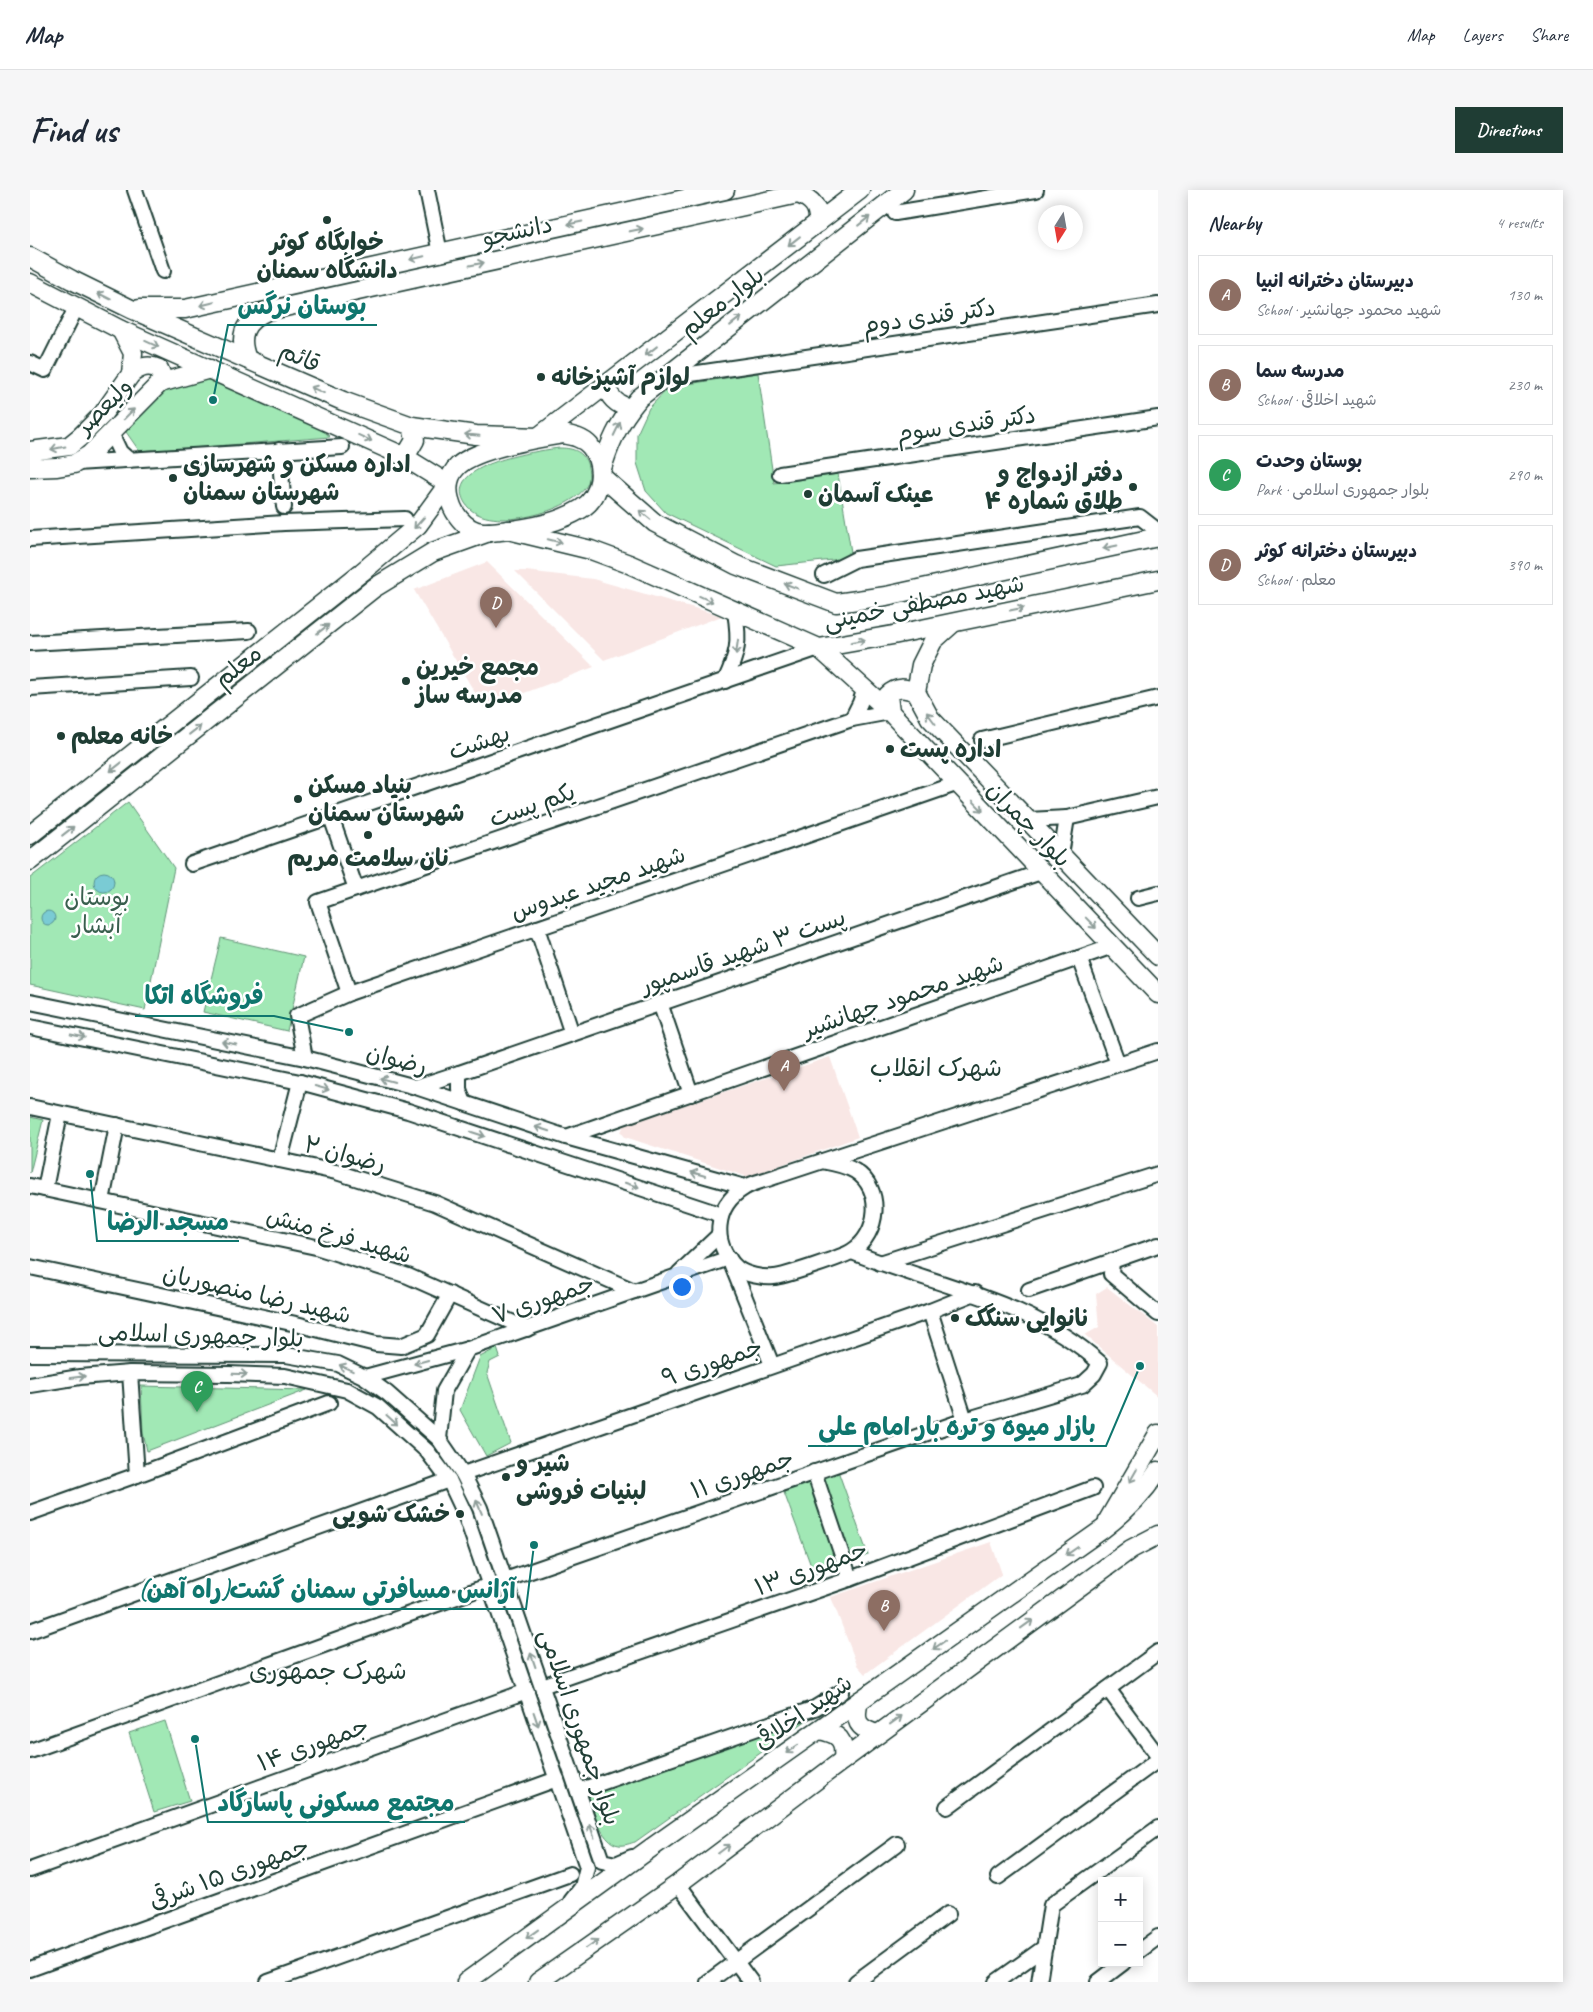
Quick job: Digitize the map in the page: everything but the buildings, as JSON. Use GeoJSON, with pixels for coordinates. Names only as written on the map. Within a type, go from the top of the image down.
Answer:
{"type":"FeatureCollection","features":[{"type":"Feature","properties":{"kind":"main road","name":"دانشجو"},"geometry":{"type":"LineString","coordinates":[[131,309],[185,309],[725,190]]}},
{"type":"Feature","properties":{"kind":"main road","name":"بلوار معلم"},"geometry":{"type":"LineString","coordinates":[[538,438],[860,190]]}},
{"type":"Feature","properties":{"kind":"main road","name":"بلوار معلم"},"geometry":{"type":"LineString","coordinates":[[600,475],[616,430],[639,398],[904,190]]}},
{"type":"Feature","properties":{"kind":"main road","name":"دانشجو"},"geometry":{"type":"LineString","coordinates":[[247,359],[243,348],[243,336],[247,325],[256,316],[261,314],[798,194],[807,197],[814,204],[818,213],[818,222]]}},
{"type":"Feature","properties":{"kind":"main road"},"geometry":{"type":"LineString","coordinates":[[680,200],[685,219]]}},
{"type":"Feature","properties":{"kind":"main road"},"geometry":{"type":"LineString","coordinates":[[440,253],[445,272]]}},
{"type":"Feature","properties":{"kind":"main road","name":"قائم"},"geometry":{"type":"LineString","coordinates":[[30,257],[131,309],[343,401],[412,426],[476,435],[538,438]]}},
{"type":"Feature","properties":{"kind":"main road","name":"قائم"},"geometry":{"type":"LineString","coordinates":[[30,284],[121,330],[401,455],[448,484]]}},
{"type":"Feature","properties":{"kind":"main road","name":"ولیعصر"},"geometry":{"type":"LineString","coordinates":[[30,451],[69,446],[80,438],[102,415],[131,374],[133,353],[121,330]]}},
{"type":"Feature","properties":{"kind":"main road"},"geometry":{"type":"LineString","coordinates":[[131,374],[142,366],[152,366],[159,370],[162,376],[160,384]]}},
{"type":"Feature","properties":{"kind":"main road","name":"ولیعصر"},"geometry":{"type":"LineString","coordinates":[[30,468],[74,464],[89,455],[160,384],[210,369]]}},
{"type":"Feature","properties":{"kind":"main road"},"geometry":{"type":"LineString","coordinates":[[606,385],[618,404],[630,408]]}},
{"type":"Feature","properties":{"kind":"main road"},"geometry":{"type":"LineString","coordinates":[[401,455],[413,446],[416,440],[412,426]]}},
{"type":"Feature","properties":{"kind":"main road"},"geometry":{"type":"LineString","coordinates":[[563,434],[579,438],[590,445],[598,460],[600,475],[598,490],[592,500],[582,509],[568,516],[548,522],[508,530],[489,532],[472,529],[460,520],[449,497],[448,484],[458,466],[469,458],[538,438],[563,434]]}},
{"type":"Feature","properties":{"kind":"main road","name":"شهید مصطفی خمینی"},"geometry":{"type":"LineString","coordinates":[[600,475],[656,523],[736,565],[836,603],[886,596],[1158,537]]}},
{"type":"Feature","properties":{"kind":"main road","name":"معلم"},"geometry":{"type":"LineString","coordinates":[[30,835],[418,526],[448,484]]}},
{"type":"Feature","properties":{"kind":"main road","name":"شهید مصطفی خمینی"},"geometry":{"type":"LineString","coordinates":[[508,530],[591,550],[629,564],[820,648],[953,623],[1158,580]]}},
{"type":"Feature","properties":{"kind":"main road","name":"معلم"},"geometry":{"type":"LineString","coordinates":[[30,861],[374,588],[433,552],[489,532]]}},
{"type":"Feature","properties":{"kind":"main road"},"geometry":{"type":"LineString","coordinates":[[890,712],[888,695],[894,689],[906,688],[916,692],[921,665],[933,641],[953,623]]}},
{"type":"Feature","properties":{"kind":"main road","name":"بلوار چمران"},"geometry":{"type":"LineString","coordinates":[[820,648],[890,712],[956,784],[1158,994]]}},
{"type":"Feature","properties":{"kind":"main road","name":"بلوار چمران"},"geometry":{"type":"LineString","coordinates":[[916,692],[930,718],[1158,956]]}},
{"type":"Feature","properties":{"kind":"main road"},"geometry":{"type":"LineString","coordinates":[[1103,1529],[1158,1434]]}},
{"type":"Feature","properties":{"kind":"main road","name":"شهید اخلاقی"},"geometry":{"type":"LineString","coordinates":[[466,1982],[651,1848],[1103,1529],[1126,1511],[1148,1486],[1158,1471]]}},
{"type":"Feature","properties":{"kind":"main road"},"geometry":{"type":"LineString","coordinates":[[538,1982],[678,1884],[877,1734],[1131,1549],[1158,1535]]}},
{"type":"Feature","properties":{"kind":"main road"},"geometry":{"type":"LineString","coordinates":[[859,1701],[856,1713],[858,1723],[865,1731],[877,1734]]}},
{"type":"Feature","properties":{"kind":"main road"},"geometry":{"type":"LineString","coordinates":[[819,1730],[832,1733],[841,1740],[844,1750],[842,1760]]}},
{"type":"Feature","properties":{"kind":"street"},"geometry":{"type":"LineString","coordinates":[[135,190],[163,271]]}},
{"type":"Feature","properties":{"kind":"street"},"geometry":{"type":"LineString","coordinates":[[427,190],[440,253]]}},
{"type":"Feature","properties":{"kind":"street"},"geometry":{"type":"LineString","coordinates":[[895,213],[1036,190]]}},
{"type":"Feature","properties":{"kind":"street","name":"دکتر قندی دوم"},"geometry":{"type":"LineString","coordinates":[[664,378],[1158,305]]}},
{"type":"Feature","properties":{"kind":"street"},"geometry":{"type":"LineString","coordinates":[[30,363],[45,370],[76,308]]}},
{"type":"Feature","properties":{"kind":"street"},"geometry":{"type":"LineString","coordinates":[[703,348],[697,363],[700,369],[707,372]]}},
{"type":"Feature","properties":{"kind":"street","name":"دکتر قندی سوم"},"geometry":{"type":"LineString","coordinates":[[780,474],[1158,418]]}},
{"type":"Feature","properties":{"kind":"street"},"geometry":{"type":"LineString","coordinates":[[111,433],[120,452],[129,460]]}},
{"type":"Feature","properties":{"kind":"street"},"geometry":{"type":"LineString","coordinates":[[74,464],[342,447]]}},
{"type":"Feature","properties":{"kind":"street"},"geometry":{"type":"LineString","coordinates":[[279,450],[284,507]]}},
{"type":"Feature","properties":{"kind":"street"},"geometry":{"type":"LineString","coordinates":[[824,575],[856,559],[1140,517],[1158,531]]}},
{"type":"Feature","properties":{"kind":"street"},"geometry":{"type":"LineString","coordinates":[[30,539],[284,523],[405,519]]}},
{"type":"Feature","properties":{"kind":"street"},"geometry":{"type":"LineString","coordinates":[[725,681],[735,659],[739,636],[735,612]]}},
{"type":"Feature","properties":{"kind":"street"},"geometry":{"type":"LineString","coordinates":[[30,644],[248,630]]}},
{"type":"Feature","properties":{"kind":"street","name":"بهشت"},"geometry":{"type":"LineString","coordinates":[[192,864],[820,648]]}},
{"type":"Feature","properties":{"kind":"street"},"geometry":{"type":"LineString","coordinates":[[30,688],[191,678]]}},
{"type":"Feature","properties":{"kind":"street"},"geometry":{"type":"LineString","coordinates":[[852,719],[860,704],[865,688]]}},
{"type":"Feature","properties":{"kind":"street"},"geometry":{"type":"LineString","coordinates":[[982,740],[1158,698]]}},
{"type":"Feature","properties":{"kind":"street","name":"یکم پست"},"geometry":{"type":"LineString","coordinates":[[349,992],[318,902],[852,719],[890,712]]}},
{"type":"Feature","properties":{"kind":"street","name":"شهید مجید عبدوس"},"geometry":{"type":"LineString","coordinates":[[305,1058],[297,1016],[349,992],[956,784]]}},
{"type":"Feature","properties":{"kind":"street"},"geometry":{"type":"LineString","coordinates":[[1028,820],[1068,818],[1158,797]]}},
{"type":"Feature","properties":{"kind":"street"},"geometry":{"type":"LineString","coordinates":[[331,816],[356,889]]}},
{"type":"Feature","properties":{"kind":"street"},"geometry":{"type":"LineString","coordinates":[[1061,855],[1068,818]]}},
{"type":"Feature","properties":{"kind":"street","name":"پست ۳ شهید قاسمپور"},"geometry":{"type":"LineString","coordinates":[[416,1087],[1041,872]]}},
{"type":"Feature","properties":{"kind":"street"},"geometry":{"type":"LineString","coordinates":[[1138,898],[1158,893]]}},
{"type":"Feature","properties":{"kind":"street"},"geometry":{"type":"LineString","coordinates":[[537,928],[572,1034]]}},
{"type":"Feature","properties":{"kind":"street","name":"شهید محمود جهانشیر"},"geometry":{"type":"LineString","coordinates":[[566,1137],[1113,946]]}},
{"type":"Feature","properties":{"kind":"street"},"geometry":{"type":"LineString","coordinates":[[1079,958],[1118,1064]]}},
{"type":"Feature","properties":{"kind":"street","name":"رضوان"},"geometry":{"type":"LineString","coordinates":[[30,1002],[305,1058],[416,1087],[566,1137],[745,1187]]}},
{"type":"Feature","properties":{"kind":"street"},"geometry":{"type":"LineString","coordinates":[[660,1003],[691,1094]]}},
{"type":"Feature","properties":{"kind":"street","name":"رضوان"},"geometry":{"type":"LineString","coordinates":[[30,1026],[300,1082],[408,1111],[720,1216]]}},
{"type":"Feature","properties":{"kind":"street"},"geometry":{"type":"LineString","coordinates":[[772,1365],[729,1258],[718,1236],[720,1216],[730,1200],[745,1187],[1158,1051]]}},
{"type":"Feature","properties":{"kind":"street"},"geometry":{"type":"LineString","coordinates":[[459,1073],[459,1088],[464,1103]]}},
{"type":"Feature","properties":{"kind":"street"},"geometry":{"type":"LineString","coordinates":[[280,1160],[300,1082]]}},
{"type":"Feature","properties":{"kind":"street","name":"رضوان ۲"},"geometry":{"type":"LineString","coordinates":[[30,1107],[336,1172],[435,1203],[634,1291]]}},
{"type":"Feature","properties":{"kind":"street"},"geometry":{"type":"LineString","coordinates":[[45,1189],[60,1114]]}},
{"type":"Feature","properties":{"kind":"street"},"geometry":{"type":"LineString","coordinates":[[102,1202],[117,1126]]}},
{"type":"Feature","properties":{"kind":"street"},"geometry":{"type":"LineString","coordinates":[[729,1258],[738,1269],[756,1276],[775,1277],[852,1252],[865,1239],[874,1222],[875,1204],[869,1186],[857,1172],[839,1164],[822,1162]]}},
{"type":"Feature","properties":{"kind":"street"},"geometry":{"type":"LineString","coordinates":[[880,1263],[1158,1174]]}},
{"type":"Feature","properties":{"kind":"street","name":"شهید فرخ منش"},"geometry":{"type":"LineString","coordinates":[[30,1186],[316,1248],[408,1276],[527,1328]]}},
{"type":"Feature","properties":{"kind":"street"},"geometry":{"type":"LineString","coordinates":[[675,1276],[718,1236]]}},
{"type":"Feature","properties":{"kind":"street"},"geometry":{"type":"LineString","coordinates":[[1029,1290],[1158,1244]]}},
{"type":"Feature","properties":{"kind":"street"},"geometry":{"type":"LineString","coordinates":[[852,1252],[880,1263],[975,1293]]}},
{"type":"Feature","properties":{"kind":"street","name":"جمهوری ۷"},"geometry":{"type":"LineString","coordinates":[[365,1377],[468,1349],[729,1258]]}},
{"type":"Feature","properties":{"kind":"street"},"geometry":{"type":"LineString","coordinates":[[1112,1260],[1112,1274],[1158,1314]]}},
{"type":"Feature","properties":{"kind":"street","name":"شهید رضا منصوریان"},"geometry":{"type":"LineString","coordinates":[[30,1267],[296,1324],[376,1344],[401,1346],[427,1335],[450,1294]]}},
{"type":"Feature","properties":{"kind":"street","name":"جمهوری ۹"},"geometry":{"type":"LineString","coordinates":[[463,1474],[930,1311],[975,1293]]}},
{"type":"Feature","properties":{"kind":"street","name":"جمهوری ۱۱"},"geometry":{"type":"LineString","coordinates":[[505,1580],[965,1420],[1082,1385],[1094,1374],[1100,1363],[1083,1347],[1031,1316],[975,1293]]}},
{"type":"Feature","properties":{"kind":"street"},"geometry":{"type":"LineString","coordinates":[[930,1311],[965,1420]]}},
{"type":"Feature","properties":{"kind":"street"},"geometry":{"type":"LineString","coordinates":[[439,1439],[444,1391],[468,1349]]}},
{"type":"Feature","properties":{"kind":"street","name":"بلوار جمهوری اسلامی"},"geometry":{"type":"LineString","coordinates":[[30,1354],[286,1356],[338,1364],[365,1377],[387,1393],[439,1439],[463,1474],[480,1508],[602,1861],[616,1864],[651,1848]]}},
{"type":"Feature","properties":{"kind":"street"},"geometry":{"type":"LineString","coordinates":[[171,1354],[172,1373]]}},
{"type":"Feature","properties":{"kind":"street"},"geometry":{"type":"LineString","coordinates":[[130,1373],[137,1475]]}},
{"type":"Feature","properties":{"kind":"street","name":"بلوار جمهوری اسلامی"},"geometry":{"type":"LineString","coordinates":[[30,1385],[80,1377],[130,1373],[285,1376],[347,1390],[378,1407],[427,1451],[449,1480],[466,1514],[587,1867]]}},
{"type":"Feature","properties":{"kind":"street"},"geometry":{"type":"LineString","coordinates":[[30,1513],[329,1403]]}},
{"type":"Feature","properties":{"kind":"street"},"geometry":{"type":"LineString","coordinates":[[814,1472],[850,1579]]}},
{"type":"Feature","properties":{"kind":"street"},"geometry":{"type":"LineString","coordinates":[[30,1631],[449,1480]]}},
{"type":"Feature","properties":{"kind":"street","name":"جمهوری ۱۳"},"geometry":{"type":"LineString","coordinates":[[542,1686],[850,1579],[1093,1488]]}},
{"type":"Feature","properties":{"kind":"street"},"geometry":{"type":"LineString","coordinates":[[30,1751],[490,1585]]}},
{"type":"Feature","properties":{"kind":"street"},"geometry":{"type":"LineString","coordinates":[[947,1807],[1158,1652]]}},
{"type":"Feature","properties":{"kind":"street"},"geometry":{"type":"LineString","coordinates":[[998,1877],[1158,1758],[1108,1689]]}},
{"type":"Feature","properties":{"kind":"street","name":"جمهوری ۱۴"},"geometry":{"type":"LineString","coordinates":[[30,1870],[526,1691]]}},
{"type":"Feature","properties":{"kind":"street"},"geometry":{"type":"LineString","coordinates":[[578,1791],[815,1708],[841,1692]]}},
{"type":"Feature","properties":{"kind":"street","name":"جمهوری ۱۵ شرقی"},"geometry":{"type":"LineString","coordinates":[[30,1969],[557,1779]]}},
{"type":"Feature","properties":{"kind":"street"},"geometry":{"type":"LineString","coordinates":[[1039,1982],[1051,1905],[1158,1828]]}},
{"type":"Feature","properties":{"kind":"street"},"geometry":{"type":"LineString","coordinates":[[708,1982],[897,1844]]}},
{"type":"Feature","properties":{"kind":"street"},"geometry":{"type":"LineString","coordinates":[[560,1914],[582,1888],[587,1867],[597,1870],[600,1868],[602,1861]]}},
{"type":"Feature","properties":{"kind":"street"},"geometry":{"type":"LineString","coordinates":[[268,1982],[570,1874]]}},
{"type":"Feature","properties":{"kind":"street"},"geometry":{"type":"LineString","coordinates":[[678,1884],[751,1982]]}},
{"type":"Feature","properties":{"kind":"street"},"geometry":{"type":"LineString","coordinates":[[856,1982],[948,1914]]}},
{"type":"Feature","properties":{"kind":"street"},"geometry":{"type":"LineString","coordinates":[[1143,1948],[1158,1937]]}},
{"type":"Feature","properties":{"kind":"street"},"geometry":{"type":"LineString","coordinates":[[996,1982],[1045,1947]]}},
{"type":"Feature","properties":{"kind":"street"},"geometry":{"type":"LineString","coordinates":[[1098,1982],[1118,1967]]}},
{"type":"Feature","properties":{"kind":"shaded area"},"geometry":{"type":"Polygon","coordinates":[[[487,562],[594,667],[484,708],[414,590],[487,562]]]}},
{"type":"Feature","properties":{"kind":"shaded area"},"geometry":{"type":"Polygon","coordinates":[[[515,571],[593,579],[722,616],[604,660],[515,571]]]}},
{"type":"Feature","properties":{"kind":"shaded area"},"geometry":{"type":"Polygon","coordinates":[[[830,1057],[858,1137],[748,1177],[625,1137],[621,1132],[624,1125],[830,1057]]]}},
{"type":"Feature","properties":{"kind":"shaded area"},"geometry":{"type":"Polygon","coordinates":[[[1107,1287],[1158,1327],[1158,1397],[1085,1335],[1099,1327],[1096,1294],[1107,1287]]]}},
{"type":"Feature","properties":{"kind":"shaded area"},"geometry":{"type":"Polygon","coordinates":[[[991,1542],[1002,1574],[865,1674],[857,1665],[831,1597],[991,1542]]]}},
{"type":"Feature","properties":{"kind":"green space"},"geometry":{"type":"Polygon","coordinates":[[[758,373],[774,483],[838,474],[852,558],[776,566],[666,513],[646,491],[637,463],[637,434],[649,408],[669,387],[758,373]]]}},
{"type":"Feature","properties":{"kind":"green space"},"geometry":{"type":"Polygon","coordinates":[[[207,375],[310,418],[330,437],[140,452],[124,429],[176,381],[207,375]]]}},
{"type":"Feature","properties":{"kind":"green space"},"geometry":{"type":"Polygon","coordinates":[[[559,448],[576,451],[582,455],[587,463],[588,482],[585,488],[575,497],[544,512],[507,519],[489,518],[475,513],[465,503],[461,490],[466,478],[478,469],[513,456],[559,448]]]}},
{"type":"Feature","properties":{"kind":"green space","name":"بوستان آبشار"},"geometry":{"type":"Polygon","coordinates":[[[128,802],[174,868],[145,1010],[30,985],[30,878],[128,802]]]}},
{"type":"Feature","properties":{"kind":"green space"},"geometry":{"type":"Polygon","coordinates":[[[221,938],[304,957],[287,1031],[203,1012],[221,938]]]}},
{"type":"Feature","properties":{"kind":"green space"},"geometry":{"type":"Polygon","coordinates":[[[30,1117],[43,1120],[30,1173],[30,1117]]]}},
{"type":"Feature","properties":{"kind":"green space"},"geometry":{"type":"Polygon","coordinates":[[[497,1348],[500,1357],[490,1362],[487,1373],[511,1443],[486,1456],[460,1410],[480,1357],[497,1348]]]}},
{"type":"Feature","properties":{"kind":"green space"},"geometry":{"type":"Polygon","coordinates":[[[141,1386],[307,1390],[147,1451],[143,1433],[141,1386]]]}},
{"type":"Feature","properties":{"kind":"green space"},"geometry":{"type":"Polygon","coordinates":[[[837,1468],[868,1555],[814,1574],[782,1487],[837,1468]]]}},
{"type":"Feature","properties":{"kind":"green space"},"geometry":{"type":"Polygon","coordinates":[[[814,1715],[635,1842],[625,1845],[612,1843],[601,1830],[585,1789],[814,1715]]]}},
{"type":"Feature","properties":{"kind":"green space"},"geometry":{"type":"Polygon","coordinates":[[[165,1721],[190,1801],[154,1812],[129,1733],[165,1721]]]}},
{"type":"Feature","properties":{"kind":"water"},"geometry":{"type":"Polygon","coordinates":[[[104,872],[111,875],[114,882],[111,889],[104,892],[97,889],[94,882],[97,875],[104,872]]]}},
{"type":"Feature","properties":{"kind":"water"},"geometry":{"type":"Polygon","coordinates":[[[48,911],[53,913],[55,918],[53,923],[48,925],[43,923],[41,918],[43,913],[48,911]]]}},
{"type":"Feature","properties":{"kind":"place","name":"خوابگاه کوثر دانشگاه سمنان"},"geometry":{"type":"Point","coordinates":[327,220]}},
{"type":"Feature","properties":{"kind":"place","name":"لوازم آشپزخانه"},"geometry":{"type":"Point","coordinates":[541,377]}},
{"type":"Feature","properties":{"kind":"place","name":"بوستان نرگس"},"geometry":{"type":"Point","coordinates":[213,400]}},
{"type":"Feature","properties":{"kind":"place","name":"اداره مسکن و شهرسازی شهرستان سمنان"},"geometry":{"type":"Point","coordinates":[173,478]}},
{"type":"Feature","properties":{"kind":"place","name":"دفتر ازدواج و طلاق شماره ۴"},"geometry":{"type":"Point","coordinates":[1133,487]}},
{"type":"Feature","properties":{"kind":"place","name":"عینک آسمان"},"geometry":{"type":"Point","coordinates":[808,494]}},
{"type":"Feature","properties":{"kind":"place","name":"دبیرستان دخترانه کوثر"},"geometry":{"type":"Point","coordinates":[496,628]}},
{"type":"Feature","properties":{"kind":"place","name":"مجمع خیرین مدرسه ساز"},"geometry":{"type":"Point","coordinates":[406,681]}},
{"type":"Feature","properties":{"kind":"place","name":"خانه معلم"},"geometry":{"type":"Point","coordinates":[61,736]}},
{"type":"Feature","properties":{"kind":"place","name":"اداره پست"},"geometry":{"type":"Point","coordinates":[890,749]}},
{"type":"Feature","properties":{"kind":"place","name":"بنیاد مسکن شهرستان سمنان"},"geometry":{"type":"Point","coordinates":[298,799]}},
{"type":"Feature","properties":{"kind":"place","name":"نان سلامت مریم"},"geometry":{"type":"Point","coordinates":[368,835]}},
{"type":"Feature","properties":{"kind":"place","name":"فروشگاه اتکا"},"geometry":{"type":"Point","coordinates":[349,1032]}},
{"type":"Feature","properties":{"kind":"place","name":"دبیرستان دخترانه انبیا"},"geometry":{"type":"Point","coordinates":[784,1091]}},
{"type":"Feature","properties":{"kind":"place","name":"مسجد الرضا"},"geometry":{"type":"Point","coordinates":[90,1174]}},
{"type":"Feature","properties":{"kind":"place","name":"نانوایی سنگک"},"geometry":{"type":"Point","coordinates":[955,1318]}},
{"type":"Feature","properties":{"kind":"place","name":"بازار میوه و تره بار امام علی"},"geometry":{"type":"Point","coordinates":[1140,1366]}},
{"type":"Feature","properties":{"kind":"place","name":"بوستان وحدت"},"geometry":{"type":"Point","coordinates":[197,1412]}},
{"type":"Feature","properties":{"kind":"place","name":"شیر و لبنیات فروشی"},"geometry":{"type":"Point","coordinates":[506,1477]}},
{"type":"Feature","properties":{"kind":"place","name":"خشک شویی"},"geometry":{"type":"Point","coordinates":[460,1514]}},
{"type":"Feature","properties":{"kind":"place","name":"آژانس مسافرتی سمنان گشت(راه آهن)"},"geometry":{"type":"Point","coordinates":[534,1545]}},
{"type":"Feature","properties":{"kind":"place","name":"مدرسه سما"},"geometry":{"type":"Point","coordinates":[884,1631]}},
{"type":"Feature","properties":{"kind":"place","name":"مجتمع مسکونی پاسارگاد"},"geometry":{"type":"Point","coordinates":[195,1739]}},
{"type":"Feature","properties":{"kind":"district","name":"شهرک انقلاب"},"geometry":{"type":"Point","coordinates":[936,1067]}},
{"type":"Feature","properties":{"kind":"district","name":"شهرک جمهوری"},"geometry":{"type":"Point","coordinates":[328,1670]}}]}
